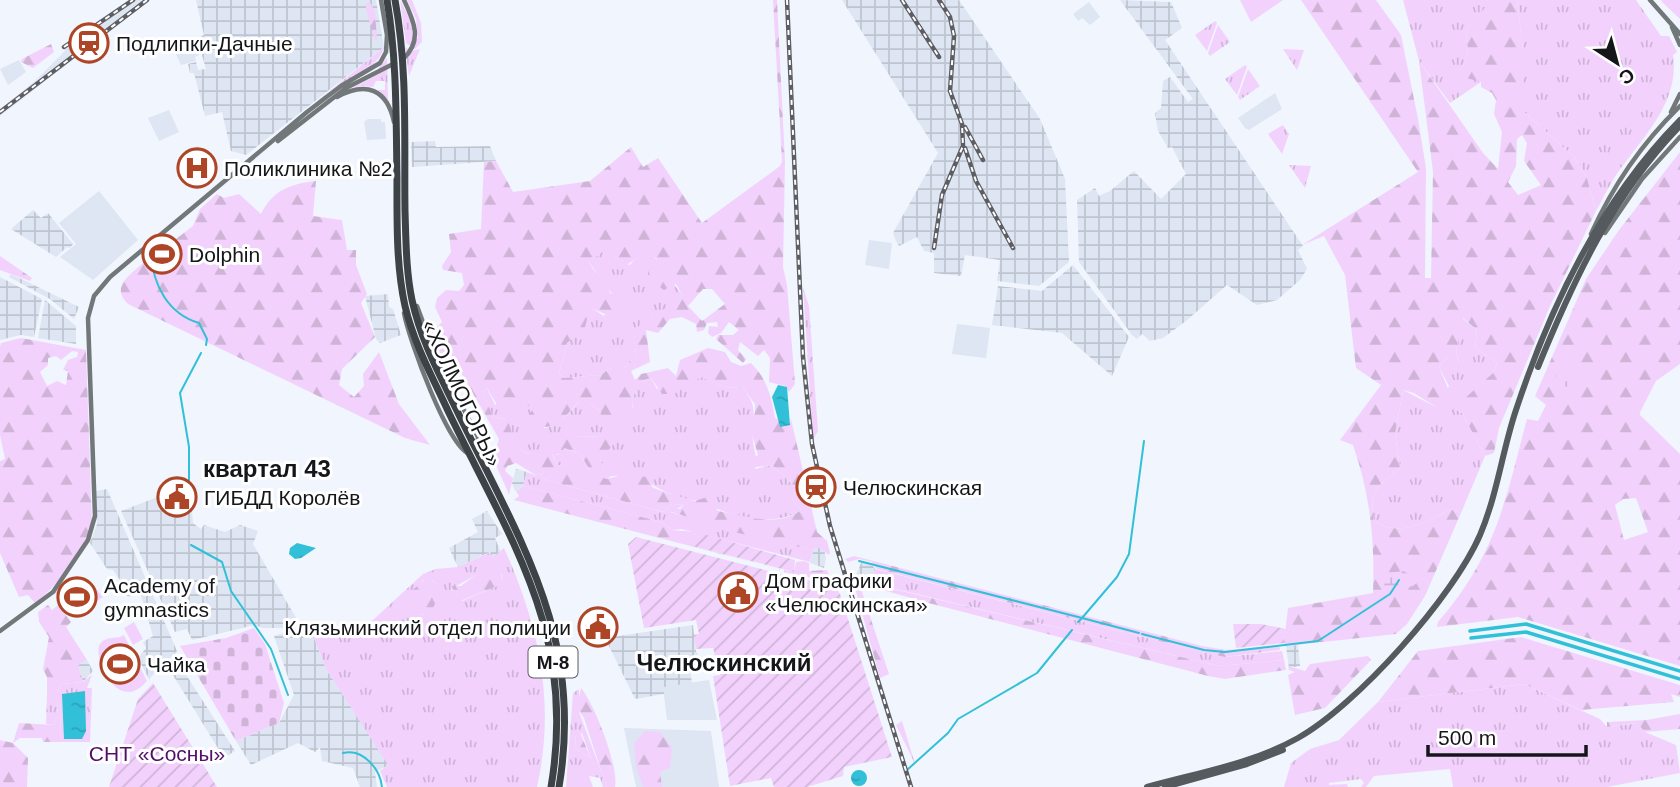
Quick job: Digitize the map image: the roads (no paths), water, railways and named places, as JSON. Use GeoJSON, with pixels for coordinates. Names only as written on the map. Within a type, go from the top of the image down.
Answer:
{"type":"FeatureCollection","features":[{"type":"Feature","properties":{"kind":"highway","name":"«ХОЛМОГОРЫ»"},"geometry":{"type":"LineString","coordinates":[[387,0],[395,73],[400,279],[409,321],[422,357],[514,544],[543,614],[552,650],[557,706],[551,787]]}},
{"type":"Feature","properties":{"kind":"highway","name":"«ХОЛМОГОРЫ»"},"geometry":{"type":"LineString","coordinates":[[395,0],[404,74],[409,285],[430,354],[521,541],[550,611],[559,649],[565,706],[559,787]]}},
{"type":"Feature","properties":{"kind":"main road"},"geometry":{"type":"LineString","coordinates":[[0,631],[46,601],[88,540],[94,524],[88,318],[94,296],[110,277],[324,99],[380,64],[386,52],[387,35],[381,0]]}},
{"type":"Feature","properties":{"kind":"main road"},"geometry":{"type":"LineString","coordinates":[[254,158],[346,88],[405,57],[416,38],[414,22],[404,0]]}},
{"type":"Feature","properties":{"kind":"main road"},"geometry":{"type":"LineString","coordinates":[[1650,0],[1680,34]]}},
{"type":"Feature","properties":{"kind":"main road"},"geometry":{"type":"LineString","coordinates":[[1671,23],[1680,45]]}},
{"type":"Feature","properties":{"kind":"main road"},"geometry":{"type":"LineString","coordinates":[[313,113],[346,92],[370,88],[387,101],[397,137]]}},
{"type":"Feature","properties":{"kind":"main road"},"geometry":{"type":"LineString","coordinates":[[1660,127],[1680,94]]}},
{"type":"Feature","properties":{"kind":"main road"},"geometry":{"type":"LineString","coordinates":[[1300,739],[1359,692],[1450,585],[1467,559],[1490,510],[1515,412],[1567,282],[1623,174],[1680,106]]}},
{"type":"Feature","properties":{"kind":"main road"},"geometry":{"type":"LineString","coordinates":[[1582,254],[1629,180],[1680,120]]}},
{"type":"Feature","properties":{"kind":"main road"},"geometry":{"type":"LineString","coordinates":[[1165,787],[1279,750],[1325,726],[1362,695],[1433,612],[1471,561],[1494,510],[1519,413],[1579,271],[1632,183],[1680,126]]}},
{"type":"Feature","properties":{"kind":"main road"},"geometry":{"type":"LineString","coordinates":[[1579,271],[1630,195],[1680,137]]}},
{"type":"Feature","properties":{"kind":"main road"},"geometry":{"type":"LineString","coordinates":[[400,279],[403,311],[411,341],[456,441],[464,453],[475,453],[480,444],[434,352],[409,285]]}},
{"type":"Feature","properties":{"kind":"main road"},"geometry":{"type":"LineString","coordinates":[[1147,787],[1279,750]]}},
{"type":"Feature","properties":{"kind":"water"},"geometry":{"type":"Polygon","coordinates":[[[778,385],[787,387],[790,425],[780,427],[772,397],[778,385]]]}},
{"type":"Feature","properties":{"kind":"water"},"geometry":{"type":"Polygon","coordinates":[[[297,543],[316,548],[295,559],[289,554],[290,548],[297,543]]]}},
{"type":"Feature","properties":{"kind":"water"},"geometry":{"type":"Polygon","coordinates":[[[85,691],[86,731],[82,739],[64,739],[62,694],[85,691]]]}},
{"type":"Feature","properties":{"kind":"water"},"geometry":{"type":"Polygon","coordinates":[[[856,770],[862,770],[867,778],[865,784],[856,786],[851,781],[851,775],[856,770]]]}},
{"type":"Feature","properties":{"kind":"waterway"},"geometry":{"type":"LineString","coordinates":[[151,254],[155,277],[164,297],[179,313],[199,323],[207,339],[206,345]]}},
{"type":"Feature","properties":{"kind":"waterway"},"geometry":{"type":"LineString","coordinates":[[189,492],[189,447],[180,393],[201,353]]}},
{"type":"Feature","properties":{"kind":"waterway"},"geometry":{"type":"LineString","coordinates":[[859,561],[1082,618],[1117,577],[1129,554],[1144,441]]}},
{"type":"Feature","properties":{"kind":"waterway"},"geometry":{"type":"LineString","coordinates":[[191,545],[222,562],[231,591],[271,649],[288,695]]}},
{"type":"Feature","properties":{"kind":"waterway"},"geometry":{"type":"LineString","coordinates":[[1142,634],[1204,650],[1225,652],[1318,641],[1390,594],[1399,580]]}},
{"type":"Feature","properties":{"kind":"waterway"},"geometry":{"type":"LineString","coordinates":[[1078,622],[1082,618],[1139,633]]}},
{"type":"Feature","properties":{"kind":"waterway"},"geometry":{"type":"LineString","coordinates":[[1470,631],[1526,624],[1680,671]]}},
{"type":"Feature","properties":{"kind":"waterway"},"geometry":{"type":"LineString","coordinates":[[907,770],[948,733],[958,719],[1037,673],[1072,630]]}},
{"type":"Feature","properties":{"kind":"waterway"},"geometry":{"type":"LineString","coordinates":[[1471,638],[1526,632],[1680,679]]}},
{"type":"Feature","properties":{"kind":"waterway"},"geometry":{"type":"LineString","coordinates":[[343,753],[357,754],[369,761],[378,773],[382,787]]}},
{"type":"Feature","properties":{"kind":"railway"},"geometry":{"type":"LineString","coordinates":[[64,47],[133,0]]}},
{"type":"Feature","properties":{"kind":"railway"},"geometry":{"type":"LineString","coordinates":[[0,112],[147,0]]}},
{"type":"Feature","properties":{"kind":"railway"},"geometry":{"type":"LineString","coordinates":[[787,0],[803,357],[812,444],[830,526],[911,787]]}},
{"type":"Feature","properties":{"kind":"railway"},"geometry":{"type":"LineString","coordinates":[[902,0],[939,57]]}},
{"type":"Feature","properties":{"kind":"railway"},"geometry":{"type":"LineString","coordinates":[[934,248],[942,195],[963,146],[962,124],[950,91],[954,36],[950,17],[939,0]]}},
{"type":"Feature","properties":{"kind":"railway"},"geometry":{"type":"LineString","coordinates":[[965,127],[983,160]]}},
{"type":"Feature","properties":{"kind":"railway"},"geometry":{"type":"LineString","coordinates":[[965,148],[976,181],[1013,248]]}},
{"type":"Feature","properties":{"kind":"place","name":"Подлипки-Дачные"},"geometry":{"type":"Point","coordinates":[89,43]}},
{"type":"Feature","properties":{"kind":"place","name":"Поликлиника №2"},"geometry":{"type":"Point","coordinates":[197,168]}},
{"type":"Feature","properties":{"kind":"place","name":"Dolphin"},"geometry":{"type":"Point","coordinates":[162,254]}},
{"type":"Feature","properties":{"kind":"place","name":"Челюскинская"},"geometry":{"type":"Point","coordinates":[816,487]}},
{"type":"Feature","properties":{"kind":"place","name":"ГИБДД Королёв"},"geometry":{"type":"Point","coordinates":[177,497]}},
{"type":"Feature","properties":{"kind":"place","name":"Дом графики «Челюскинская»"},"geometry":{"type":"Point","coordinates":[738,592]}},
{"type":"Feature","properties":{"kind":"place","name":"Academy of gymnastics"},"geometry":{"type":"Point","coordinates":[77,597]}},
{"type":"Feature","properties":{"kind":"place","name":"Клязьминский отдел полиции"},"geometry":{"type":"Point","coordinates":[598,627]}},
{"type":"Feature","properties":{"kind":"place","name":"Чайка"},"geometry":{"type":"Point","coordinates":[120,664]}},
{"type":"Feature","properties":{"kind":"district","name":"квартал 43"},"geometry":{"type":"Point","coordinates":[267,468]}},
{"type":"Feature","properties":{"kind":"district","name":"Челюскинский"},"geometry":{"type":"Point","coordinates":[724,662]}},
{"type":"Feature","properties":{"kind":"park label","name":"СНТ «Сосны»"},"geometry":{"type":"Point","coordinates":[157,753]}}]}
